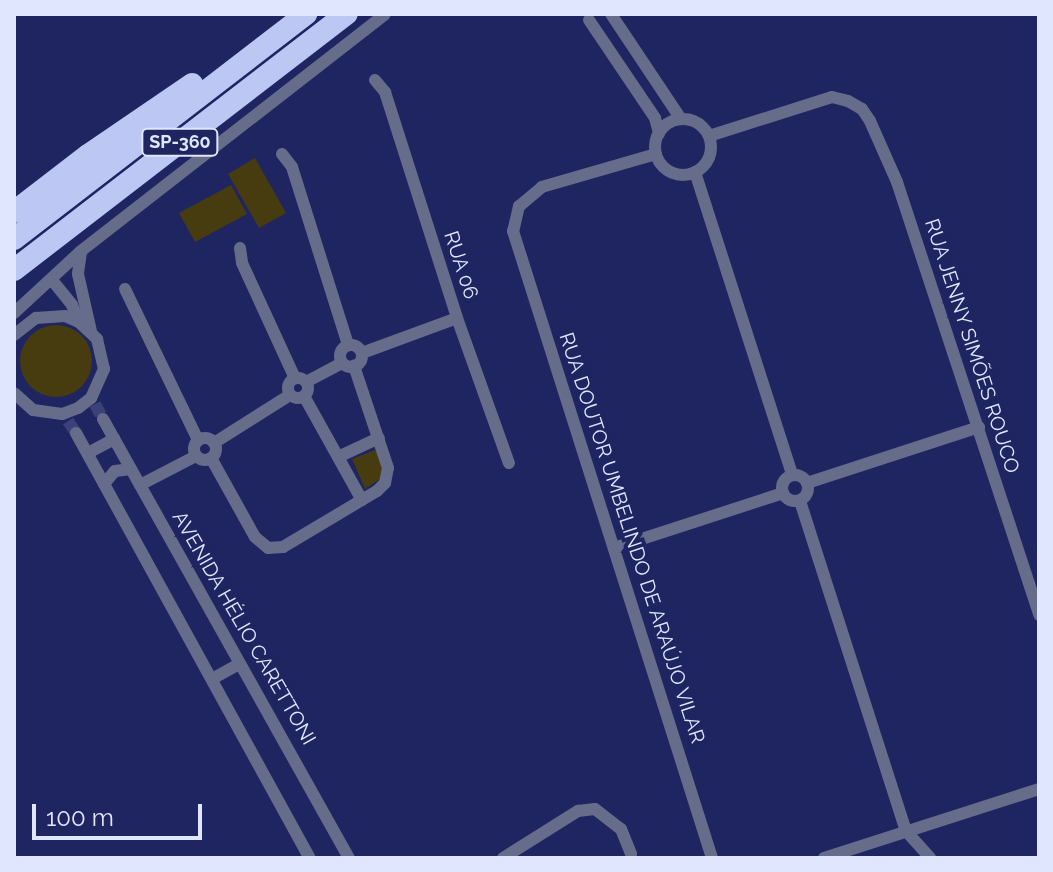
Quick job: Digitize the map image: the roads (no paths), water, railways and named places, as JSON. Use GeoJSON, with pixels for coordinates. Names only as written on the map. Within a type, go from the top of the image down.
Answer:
{"type":"FeatureCollection","features":[{"type":"Feature","properties":{"kind":"highway","name":"SP-360"},"geometry":{"type":"LineString","coordinates":[[14,270],[347,14]]}},
{"type":"Feature","properties":{"kind":"highway","name":"SP-360"},"geometry":{"type":"LineString","coordinates":[[14,239],[297,20]]}},
{"type":"Feature","properties":{"kind":"highway"},"geometry":{"type":"LineString","coordinates":[[14,212],[23,202],[88,155],[230,59],[297,20]]}},
{"type":"Feature","properties":{"kind":"street"},"geometry":{"type":"LineString","coordinates":[[14,313],[81,251],[385,14]]}},
{"type":"Feature","properties":{"kind":"street"},"geometry":{"type":"LineString","coordinates":[[611,14],[681,119]]}},
{"type":"Feature","properties":{"kind":"street"},"geometry":{"type":"LineString","coordinates":[[589,20],[655,118],[659,133],[656,154],[671,172],[695,172],[709,157],[709,136],[698,123],[681,119],[669,123],[659,133]]}},
{"type":"Feature","properties":{"kind":"street"},"geometry":{"type":"LineString","coordinates":[[603,39],[619,27]]}},
{"type":"Feature","properties":{"kind":"street","name":"RUA 06"},"geometry":{"type":"LineString","coordinates":[[375,80],[385,92],[457,318],[509,463]]}},
{"type":"Feature","properties":{"kind":"street","name":"RUA JENNY SIMÕES ROUCO"},"geometry":{"type":"LineString","coordinates":[[709,136],[832,97],[862,109],[897,182],[1039,615]]}},
{"type":"Feature","properties":{"kind":"street"},"geometry":{"type":"LineString","coordinates":[[282,154],[292,167],[348,345]]}},
{"type":"Feature","properties":{"kind":"street","name":"RUA DOUTOR UMBELINDO DE ARAÚJO VILAR"},"geometry":{"type":"LineString","coordinates":[[656,154],[542,187],[519,206],[513,231],[712,858]]}},
{"type":"Feature","properties":{"kind":"street"},"geometry":{"type":"LineString","coordinates":[[695,172],[792,475]]}},
{"type":"Feature","properties":{"kind":"street"},"geometry":{"type":"LineString","coordinates":[[240,248],[242,263],[308,391],[297,398],[290,395]]}},
{"type":"Feature","properties":{"kind":"street"},"geometry":{"type":"LineString","coordinates":[[14,393],[33,410],[65,417],[93,401],[104,359],[91,331],[78,274],[81,251]]}},
{"type":"Feature","properties":{"kind":"street"},"geometry":{"type":"LineString","coordinates":[[52,280],[72,305],[79,322]]}},
{"type":"Feature","properties":{"kind":"street"},"geometry":{"type":"LineString","coordinates":[[125,289],[198,440]]}},
{"type":"Feature","properties":{"kind":"street"},"geometry":{"type":"LineString","coordinates":[[14,335],[36,318],[50,315],[79,322],[91,331]]}},
{"type":"Feature","properties":{"kind":"street"},"geometry":{"type":"LineString","coordinates":[[362,353],[457,318]]}},
{"type":"Feature","properties":{"kind":"street"},"geometry":{"type":"LineString","coordinates":[[211,458],[255,537],[265,547],[283,547],[380,489],[386,480],[388,468],[379,438],[348,365],[340,352],[348,345],[357,346],[362,353],[361,361],[348,365],[301,380],[289,383],[290,395]]}},
{"type":"Feature","properties":{"kind":"street"},"geometry":{"type":"LineString","coordinates":[[214,443],[290,395]]}},
{"type":"Feature","properties":{"kind":"street"},"geometry":{"type":"LineString","coordinates":[[304,396],[362,500]]}},
{"type":"Feature","properties":{"kind":"street","name":"AVENIDA HÉLIO CARETTONI"},"geometry":{"type":"LineString","coordinates":[[103,419],[349,858]]}},
{"type":"Feature","properties":{"kind":"street"},"geometry":{"type":"LineString","coordinates":[[807,483],[979,427]]}},
{"type":"Feature","properties":{"kind":"street"},"geometry":{"type":"LineString","coordinates":[[76,433],[310,858]]}},
{"type":"Feature","properties":{"kind":"street"},"geometry":{"type":"LineString","coordinates":[[206,438],[214,443],[216,449],[211,458],[203,460],[196,456],[194,448],[198,440],[206,438]]}},
{"type":"Feature","properties":{"kind":"street"},"geometry":{"type":"LineString","coordinates":[[338,457],[379,438]]}},
{"type":"Feature","properties":{"kind":"street"},"geometry":{"type":"LineString","coordinates":[[88,453],[114,439]]}},
{"type":"Feature","properties":{"kind":"street"},"geometry":{"type":"LineString","coordinates":[[140,485],[196,456]]}},
{"type":"Feature","properties":{"kind":"street"},"geometry":{"type":"LineString","coordinates":[[104,484],[115,471],[131,469]]}},
{"type":"Feature","properties":{"kind":"street"},"geometry":{"type":"LineString","coordinates":[[792,475],[799,476],[807,483],[808,493],[800,501],[789,500],[783,493],[784,481],[792,475]]}},
{"type":"Feature","properties":{"kind":"street"},"geometry":{"type":"LineString","coordinates":[[614,548],[783,493]]}},
{"type":"Feature","properties":{"kind":"street"},"geometry":{"type":"LineString","coordinates":[[800,501],[906,831],[930,858]]}},
{"type":"Feature","properties":{"kind":"street"},"geometry":{"type":"LineString","coordinates":[[212,679],[239,664]]}},
{"type":"Feature","properties":{"kind":"street"},"geometry":{"type":"LineString","coordinates":[[824,858],[1039,789]]}},
{"type":"Feature","properties":{"kind":"street"},"geometry":{"type":"LineString","coordinates":[[503,858],[578,811],[595,809],[611,818],[621,829],[631,854]]}},
{"type":"Feature","properties":{"kind":"tunnel"},"geometry":{"type":"LineString","coordinates":[[95,404],[103,419]]}},
{"type":"Feature","properties":{"kind":"tunnel"},"geometry":{"type":"LineString","coordinates":[[68,421],[76,433]]}}]}
